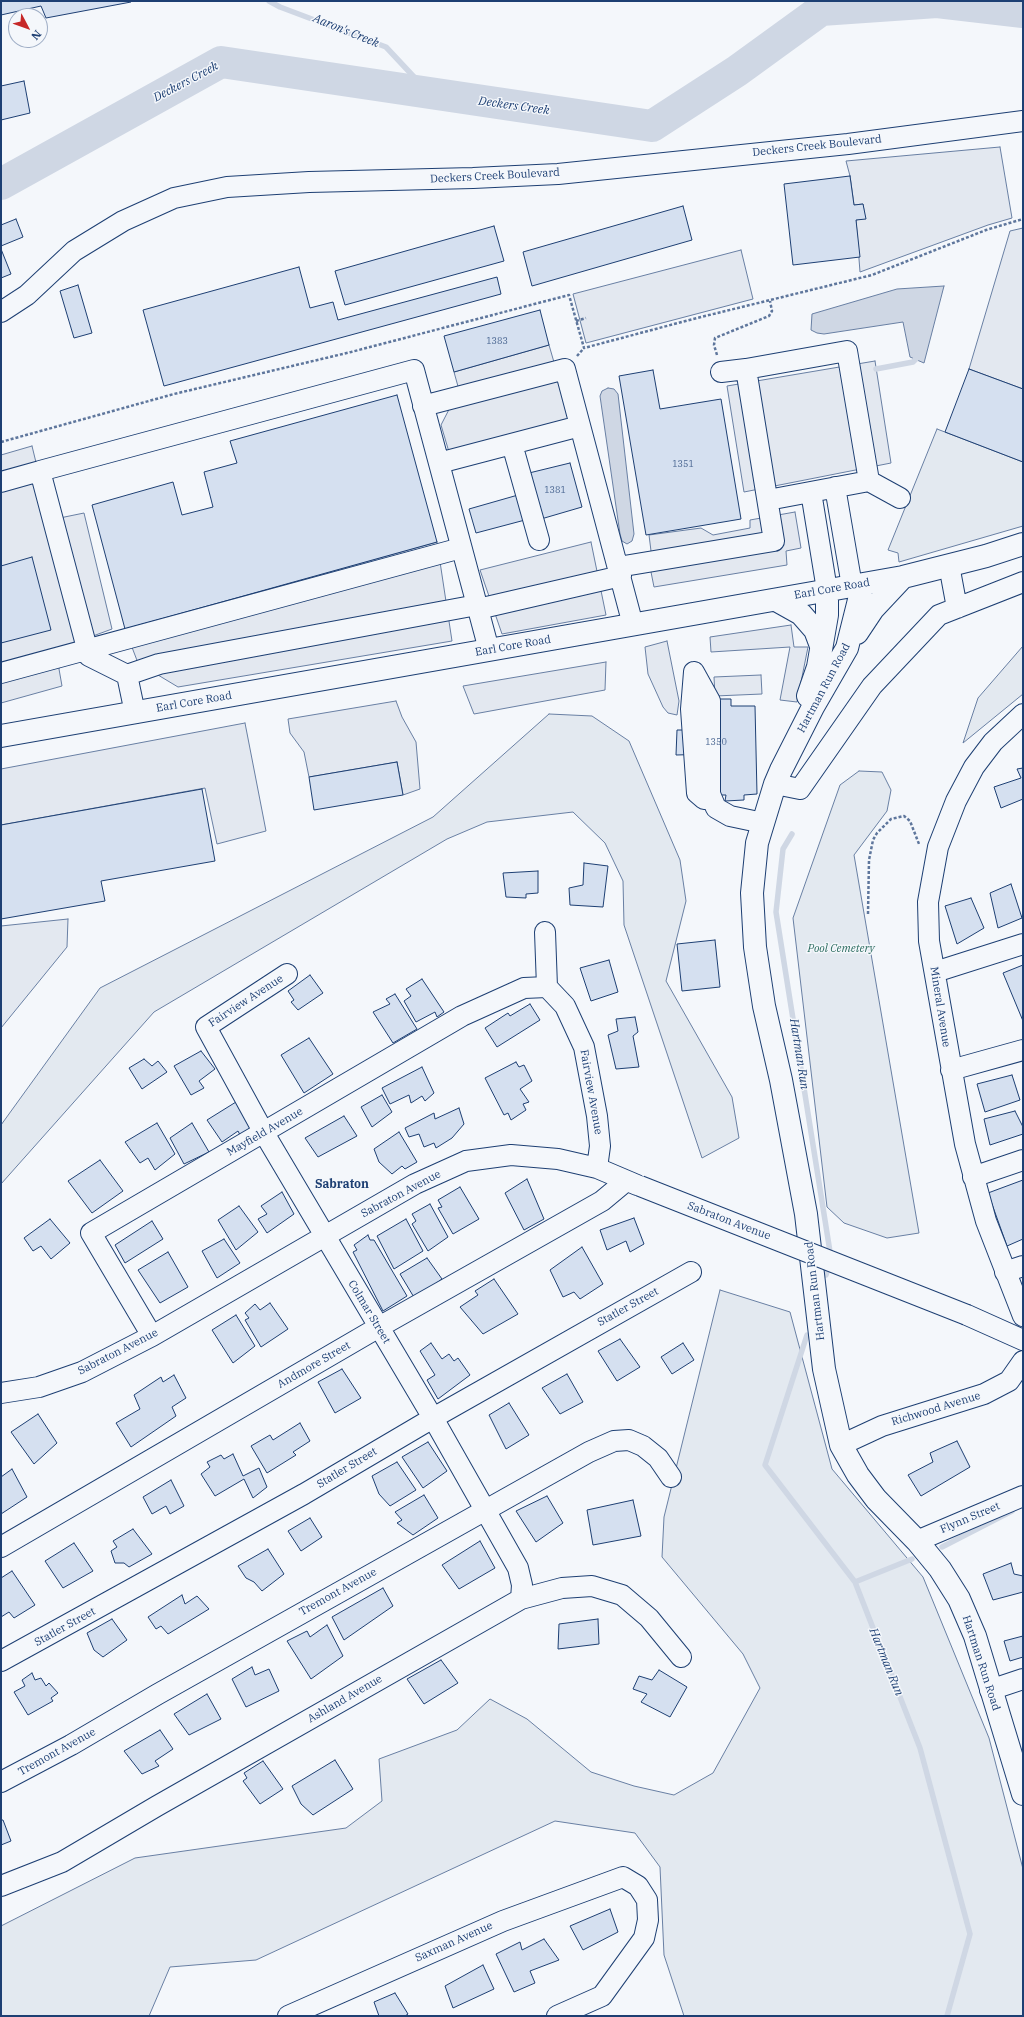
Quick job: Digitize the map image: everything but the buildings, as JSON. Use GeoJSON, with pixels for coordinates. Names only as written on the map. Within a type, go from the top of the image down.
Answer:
{"type":"FeatureCollection","features":[{"type":"Feature","properties":{"kind":"main road","name":"Earl Core Road"},"geometry":{"type":"LineString","coordinates":[[1,736],[903,577],[1023,544]]}},
{"type":"Feature","properties":{"kind":"main road"},"geometry":{"type":"LineString","coordinates":[[847,648],[873,609],[903,577]]}},
{"type":"Feature","properties":{"kind":"main road","name":"Hartman Run Road"},"geometry":{"type":"LineString","coordinates":[[857,585],[847,648],[775,784],[757,843],[753,885],[754,947],[764,1006],[781,1080],[806,1214],[824,1370],[841,1445],[858,1475],[876,1499],[917,1541],[940,1569],[959,1599],[975,1636],[990,1690],[1023,1794]]}},
{"type":"Feature","properties":{"kind":"main road","name":"Hartman Run Road"},"geometry":{"type":"LineString","coordinates":[[794,746],[818,667],[827,615],[827,590]]}},
{"type":"Feature","properties":{"kind":"main road"},"geometry":{"type":"LineString","coordinates":[[776,600],[801,614],[815,630],[821,646]]}},
{"type":"Feature","properties":{"kind":"street","name":"Deckers Creek Boulevard"},"geometry":{"type":"LineString","coordinates":[[1,312],[27,295],[74,251],[123,221],[174,198],[227,187],[309,182],[473,178],[558,174],[848,144],[1023,121]]}},
{"type":"Feature","properties":{"kind":"street"},"geometry":{"type":"LineString","coordinates":[[720,366],[746,369],[847,351],[869,481]]}},
{"type":"Feature","properties":{"kind":"street"},"geometry":{"type":"LineString","coordinates":[[423,406],[565,369],[634,625]]}},
{"type":"Feature","properties":{"kind":"street"},"geometry":{"type":"LineString","coordinates":[[40,471],[89,656],[127,675],[159,664],[477,607],[619,572],[774,541],[746,369]]}},
{"type":"Feature","properties":{"kind":"street"},"geometry":{"type":"LineString","coordinates":[[1,482],[414,370],[489,650]]}},
{"type":"Feature","properties":{"kind":"street"},"geometry":{"type":"LineString","coordinates":[[439,464],[580,426]]}},
{"type":"Feature","properties":{"kind":"street"},"geometry":{"type":"LineString","coordinates":[[512,444],[539,540]]}},
{"type":"Feature","properties":{"kind":"street"},"geometry":{"type":"LineString","coordinates":[[768,500],[869,481],[900,498]]}},
{"type":"Feature","properties":{"kind":"street"},"geometry":{"type":"LineString","coordinates":[[835,488],[857,585]]}},
{"type":"Feature","properties":{"kind":"street"},"geometry":{"type":"LineString","coordinates":[[811,492],[827,590]]}},
{"type":"Feature","properties":{"kind":"street"},"geometry":{"type":"LineString","coordinates":[[1,673],[88,651],[461,548]]}},
{"type":"Feature","properties":{"kind":"street"},"geometry":{"type":"LineString","coordinates":[[949,565],[957,608]]}},
{"type":"Feature","properties":{"kind":"street"},"geometry":{"type":"LineString","coordinates":[[775,784],[800,789],[872,686],[939,615],[1023,582]]}},
{"type":"Feature","properties":{"kind":"street"},"geometry":{"type":"LineString","coordinates":[[706,800],[710,794],[710,701],[694,672],[682,715],[687,784],[706,800],[730,816],[763,823]]}},
{"type":"Feature","properties":{"kind":"street"},"geometry":{"type":"LineString","coordinates":[[127,675],[135,713]]}},
{"type":"Feature","properties":{"kind":"street","name":"Mineral Avenue"},"geometry":{"type":"LineString","coordinates":[[1023,714],[993,742],[974,767],[956,801],[938,847],[928,902],[929,941],[951,1070],[973,1176],[986,1221],[1014,1269],[1023,1316]]}},
{"type":"Feature","properties":{"kind":"street"},"geometry":{"type":"LineString","coordinates":[[546,932],[547,987]]}},
{"type":"Feature","properties":{"kind":"street"},"geometry":{"type":"LineString","coordinates":[[935,972],[1023,944]]}},
{"type":"Feature","properties":{"kind":"street","name":"Fairview Avenue"},"geometry":{"type":"LineString","coordinates":[[206,1027],[287,974]]}},
{"type":"Feature","properties":{"kind":"street","name":"Mayfield Avenue"},"geometry":{"type":"LineString","coordinates":[[152,1336],[91,1233],[462,1016],[524,988],[547,987]]}},
{"type":"Feature","properties":{"kind":"street","name":"Fairview Avenue"},"geometry":{"type":"LineString","coordinates":[[547,987],[565,1006],[584,1047],[597,1116],[600,1146],[597,1168]]}},
{"type":"Feature","properties":{"kind":"street","name":"Colmar Street"},"geometry":{"type":"LineString","coordinates":[[206,1027],[264,1133],[433,1418],[518,1568],[522,1584],[522,1599]]}},
{"type":"Feature","properties":{"kind":"street"},"geometry":{"type":"LineString","coordinates":[[951,1070],[1023,1050]]}},
{"type":"Feature","properties":{"kind":"street","name":"Sabraton Avenue"},"geometry":{"type":"LineString","coordinates":[[1,1392],[34,1388],[57,1382],[82,1372],[152,1336],[415,1184],[466,1162],[511,1155],[558,1159],[597,1168],[633,1184],[967,1315],[1023,1340]]}},
{"type":"Feature","properties":{"kind":"street"},"geometry":{"type":"LineString","coordinates":[[973,1176],[1023,1160]]}},
{"type":"Feature","properties":{"kind":"street","name":"Andmore Street"},"geometry":{"type":"LineString","coordinates":[[1,1547],[379,1328],[633,1184]]}},
{"type":"Feature","properties":{"kind":"street","name":"Statler Street"},"geometry":{"type":"LineString","coordinates":[[1,1661],[304,1494],[433,1418],[691,1272]]}},
{"type":"Feature","properties":{"kind":"street","name":"Richwood Avenue"},"geometry":{"type":"LineString","coordinates":[[841,1445],[882,1426],[984,1394],[1009,1381],[1023,1361]]}},
{"type":"Feature","properties":{"kind":"street","name":"Tremont Avenue"},"geometry":{"type":"LineString","coordinates":[[1,1782],[71,1746],[165,1690],[589,1452],[614,1441],[629,1440],[643,1446],[658,1458],[671,1477]]}},
{"type":"Feature","properties":{"kind":"street","name":"Flynn Street"},"geometry":{"type":"LineString","coordinates":[[917,1541],[1023,1496]]}},
{"type":"Feature","properties":{"kind":"street","name":"Ashland Avenue"},"geometry":{"type":"LineString","coordinates":[[1,1886],[62,1862],[157,1806],[522,1599],[562,1588],[592,1586],[622,1595],[649,1618],[681,1657]]}},
{"type":"Feature","properties":{"kind":"street"},"geometry":{"type":"LineString","coordinates":[[990,1690],[1023,1679]]}},
{"type":"Feature","properties":{"kind":"street","name":"Saxman Avenue"},"geometry":{"type":"LineString","coordinates":[[288,2016],[503,1921],[623,1877],[638,1886],[646,1900],[648,1920],[644,1938],[602,1996],[558,2016]]}},
{"type":"Feature","properties":{"kind":"path"},"geometry":{"type":"LineString","coordinates":[[1,442],[174,394],[351,352],[569,295],[584,348],[692,319],[872,275],[986,230],[1023,219]]}},
{"type":"Feature","properties":{"kind":"path"},"geometry":{"type":"LineString","coordinates":[[720,366],[714,345],[715,338],[722,334],[763,320],[769,316],[772,311],[770,301]]}},
{"type":"Feature","properties":{"kind":"path"},"geometry":{"type":"LineString","coordinates":[[576,321],[586,318]]}},
{"type":"Feature","properties":{"kind":"path"},"geometry":{"type":"LineString","coordinates":[[868,914],[869,860],[873,840],[877,832],[891,819],[904,816],[910,821],[920,849]]}},
{"type":"Feature","properties":{"kind":"green space"},"geometry":{"type":"Polygon","coordinates":[[[937,429],[1023,462],[1023,526],[899,562],[898,553],[888,550],[937,429]]]}},
{"type":"Feature","properties":{"kind":"green space"},"geometry":{"type":"Polygon","coordinates":[[[1023,646],[1023,694],[963,743],[978,698],[1023,646]]]}},
{"type":"Feature","properties":{"kind":"green space"},"geometry":{"type":"Polygon","coordinates":[[[549,714],[592,716],[629,741],[680,860],[686,901],[666,981],[732,1097],[739,1138],[702,1158],[624,925],[623,881],[605,843],[573,812],[487,822],[447,839],[154,1012],[1,1184],[1,1125],[100,988],[433,817],[549,714]]]}},
{"type":"Feature","properties":{"kind":"green space","name":"Pool Cemetery"},"geometry":{"type":"Polygon","coordinates":[[[859,771],[882,772],[891,790],[887,811],[854,855],[919,1233],[887,1238],[844,1223],[827,1207],[793,918],[840,785],[859,771]]]}},
{"type":"Feature","properties":{"kind":"green space"},"geometry":{"type":"Polygon","coordinates":[[[720,1290],[790,1312],[832,1469],[923,1577],[989,1738],[1023,1869],[1023,2016],[684,2016],[664,1955],[660,1867],[635,1833],[555,1821],[256,1960],[170,1967],[149,2016],[1,2016],[1,1926],[135,1858],[346,1828],[382,1801],[379,1759],[457,1730],[490,1699],[527,1719],[591,1772],[634,1786],[674,1795],[713,1773],[760,1688],[743,1654],[662,1557],[664,1517],[720,1290]]]}},
{"type":"Feature","properties":{"kind":"shaded area"},"geometry":{"type":"Polygon","coordinates":[[[1000,147],[1012,218],[988,225],[860,272],[856,220],[865,218],[863,204],[854,205],[850,176],[846,161],[1000,147]]]}},
{"type":"Feature","properties":{"kind":"shaded area"},"geometry":{"type":"Polygon","coordinates":[[[1023,228],[1023,389],[969,369],[1010,231],[1023,228]]]}},
{"type":"Feature","properties":{"kind":"shaded area"},"geometry":{"type":"Polygon","coordinates":[[[741,250],[753,299],[586,343],[573,294],[741,250]]]}},
{"type":"Feature","properties":{"kind":"shaded area"},"geometry":{"type":"Polygon","coordinates":[[[944,286],[924,363],[910,357],[903,322],[824,334],[811,330],[812,314],[897,289],[944,286]]]}},
{"type":"Feature","properties":{"kind":"shaded area"},"geometry":{"type":"Polygon","coordinates":[[[549,345],[571,421],[449,452],[441,425],[459,390],[454,372],[549,345]]]}},
{"type":"Feature","properties":{"kind":"shaded area"},"geometry":{"type":"Polygon","coordinates":[[[875,361],[891,463],[744,492],[727,386],[875,361]]]}},
{"type":"Feature","properties":{"kind":"shaded area"},"geometry":{"type":"Polygon","coordinates":[[[608,388],[614,389],[618,394],[634,534],[632,541],[627,544],[622,541],[620,534],[600,396],[602,391],[608,388]]]}},
{"type":"Feature","properties":{"kind":"shaded area"},"geometry":{"type":"Polygon","coordinates":[[[32,446],[50,520],[84,513],[112,629],[63,647],[59,669],[62,686],[1,703],[1,455],[32,446]]]}},
{"type":"Feature","properties":{"kind":"shaded area"},"geometry":{"type":"Polygon","coordinates":[[[795,512],[801,548],[786,551],[787,565],[654,587],[651,572],[649,535],[701,528],[713,535],[750,528],[750,520],[795,512]]]}},
{"type":"Feature","properties":{"kind":"shaded area"},"geometry":{"type":"Polygon","coordinates":[[[437,542],[452,641],[178,687],[138,663],[125,629],[437,542]]]}},
{"type":"Feature","properties":{"kind":"shaded area"},"geometry":{"type":"Polygon","coordinates":[[[591,542],[606,615],[502,634],[480,570],[591,542]]]}},
{"type":"Feature","properties":{"kind":"shaded area"},"geometry":{"type":"Polygon","coordinates":[[[791,625],[794,647],[808,647],[797,702],[780,700],[790,647],[711,652],[710,637],[791,625]]]}},
{"type":"Feature","properties":{"kind":"shaded area"},"geometry":{"type":"Polygon","coordinates":[[[667,641],[679,701],[677,715],[668,713],[663,707],[648,674],[645,647],[667,641]]]}},
{"type":"Feature","properties":{"kind":"shaded area"},"geometry":{"type":"Polygon","coordinates":[[[606,662],[605,690],[474,714],[463,686],[606,662]]]}},
{"type":"Feature","properties":{"kind":"shaded area"},"geometry":{"type":"Polygon","coordinates":[[[761,675],[762,694],[715,696],[714,677],[761,675]]]}},
{"type":"Feature","properties":{"kind":"shaded area"},"geometry":{"type":"Polygon","coordinates":[[[396,701],[402,717],[416,742],[420,789],[403,795],[397,762],[309,777],[304,752],[290,733],[288,719],[396,701]]]}},
{"type":"Feature","properties":{"kind":"shaded area"},"geometry":{"type":"Polygon","coordinates":[[[245,723],[266,831],[217,844],[205,788],[1,825],[1,769],[245,723]]]}},
{"type":"Feature","properties":{"kind":"shaded area"},"geometry":{"type":"Polygon","coordinates":[[[68,919],[67,947],[1,1028],[1,926],[68,919]]]}},
{"type":"Feature","properties":{"kind":"waterway","name":"Aaron's Creek"},"geometry":{"type":"LineString","coordinates":[[269,1],[280,7],[386,47],[429,93]]}},
{"type":"Feature","properties":{"kind":"waterway","name":"Deckers Creek"},"geometry":{"type":"LineString","coordinates":[[1,184],[221,62],[652,126],[737,71],[821,10],[937,2],[1023,12]]}},
{"type":"Feature","properties":{"kind":"waterway"},"geometry":{"type":"LineString","coordinates":[[876,369],[913,362],[916,359]]}},
{"type":"Feature","properties":{"kind":"waterway","name":"Hartman Run"},"geometry":{"type":"LineString","coordinates":[[792,834],[783,849],[776,912],[831,1258],[826,1275]]}},
{"type":"Feature","properties":{"kind":"waterway","name":"Hartman Run"},"geometry":{"type":"LineString","coordinates":[[807,1335],[765,1465],[855,1582],[920,1748],[970,1934],[947,2016]]}},
{"type":"Feature","properties":{"kind":"waterway"},"geometry":{"type":"LineString","coordinates":[[942,1547],[1012,1511]]}},
{"type":"Feature","properties":{"kind":"waterway"},"geometry":{"type":"LineString","coordinates":[[855,1582],[912,1559]]}},
{"type":"Feature","properties":{"kind":"district","name":"Sabraton"},"geometry":{"type":"Point","coordinates":[342,1185]}}]}
